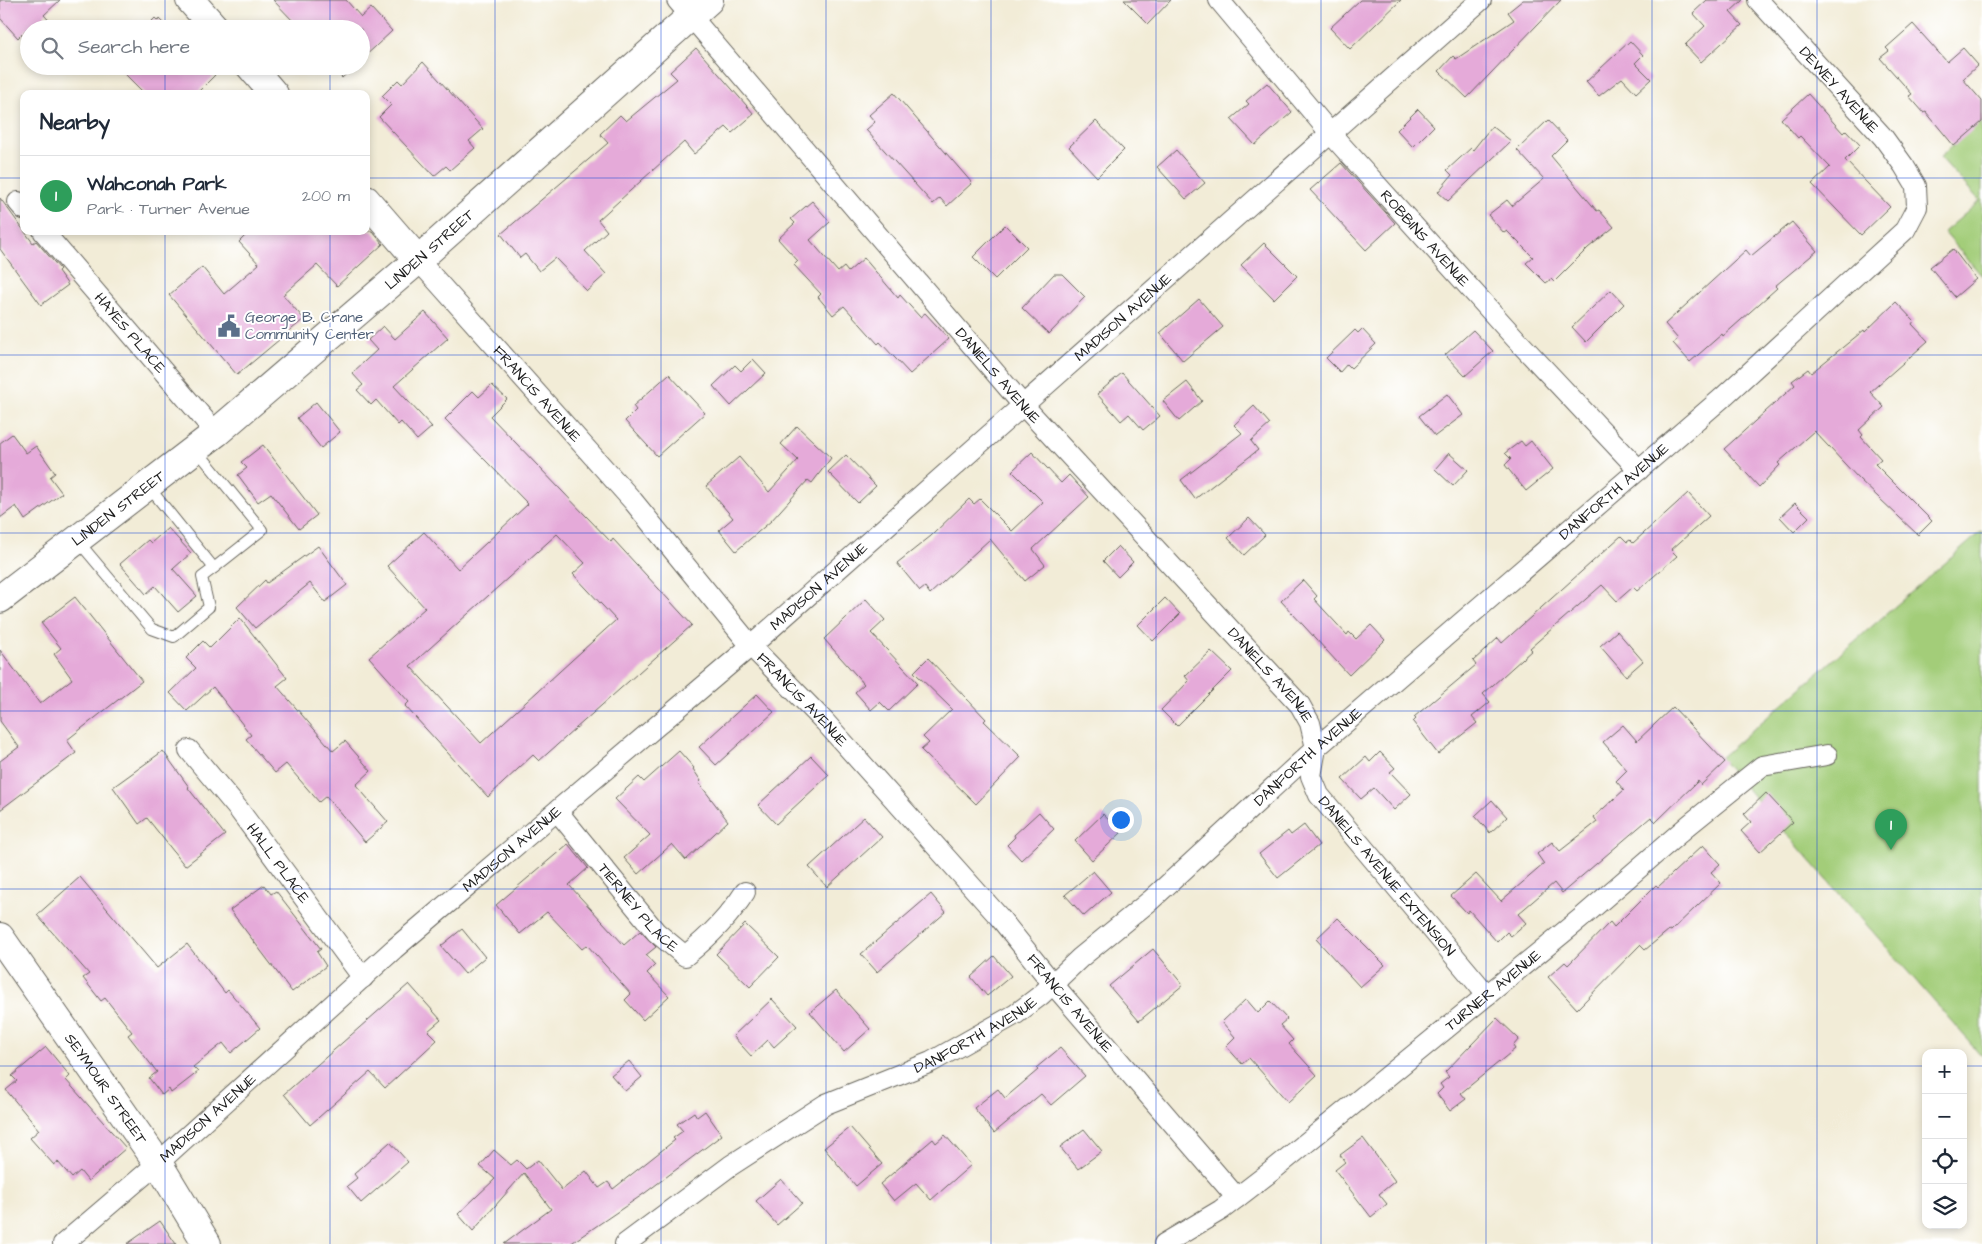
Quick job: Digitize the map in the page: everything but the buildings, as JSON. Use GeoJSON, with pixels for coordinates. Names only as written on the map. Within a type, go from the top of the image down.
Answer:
{"type":"FeatureCollection","features":[{"type":"Feature","properties":{"kind":"street"},"geometry":{"type":"LineString","coordinates":[[190,0],[208,20]]}},
{"type":"Feature","properties":{"kind":"street","name":"ROBBINS AVENUE"},"geometry":{"type":"LineString","coordinates":[[1219,0],[1331,134],[1515,338],[1639,470]]}},
{"type":"Feature","properties":{"kind":"street","name":"MADISON AVENUE"},"geometry":{"type":"LineString","coordinates":[[62,1244],[158,1163],[363,978],[751,646],[1480,0]]}},
{"type":"Feature","properties":{"kind":"street","name":"DEWEY AVENUE"},"geometry":{"type":"LineString","coordinates":[[1758,0],[1882,137],[1915,184]]}},
{"type":"Feature","properties":{"kind":"street","name":"LINDEN STREET"},"geometry":{"type":"LineString","coordinates":[[0,599],[206,441],[418,260],[692,5]]}},
{"type":"Feature","properties":{"kind":"street","name":"DANIELS AVENUE"},"geometry":{"type":"LineString","coordinates":[[692,5],[1022,404],[1300,706],[1310,723],[1316,748]]}},
{"type":"Feature","properties":{"kind":"street"},"geometry":{"type":"LineString","coordinates":[[258,75],[271,90]]}},
{"type":"Feature","properties":{"kind":"street","name":"DANFORTH AVENUE"},"geometry":{"type":"LineString","coordinates":[[625,1244],[730,1166],[826,1104],[930,1062],[1016,1014],[1053,984],[1080,958],[1151,900],[1316,748],[1722,398],[1905,230],[1917,207],[1915,184]]}},
{"type":"Feature","properties":{"kind":"street","name":"FRANCIS AVENUE"},"geometry":{"type":"LineString","coordinates":[[370,205],[633,501],[751,646],[825,722],[1000,918],[1053,984],[1237,1198]]}},
{"type":"Feature","properties":{"kind":"street","name":"HAYES PLACE"},"geometry":{"type":"LineString","coordinates":[[47,235],[206,441]]}},
{"type":"Feature","properties":{"kind":"street","name":"DANIELS AVENUE EXTENSION"},"geometry":{"type":"LineString","coordinates":[[1316,748],[1311,776],[1319,795],[1487,995]]}},
{"type":"Feature","properties":{"kind":"street","name":"HALL PLACE"},"geometry":{"type":"LineString","coordinates":[[189,750],[239,810],[363,978]]}},
{"type":"Feature","properties":{"kind":"street","name":"TURNER AVENUE"},"geometry":{"type":"LineString","coordinates":[[1164,1244],[1237,1198],[1487,995],[1762,766],[1827,755]]}},
{"type":"Feature","properties":{"kind":"street","name":"TIERNEY PLACE"},"geometry":{"type":"LineString","coordinates":[[558,812],[656,932],[685,956],[727,917],[745,892]]}},
{"type":"Feature","properties":{"kind":"street","name":"SEYMOUR STREET"},"geometry":{"type":"LineString","coordinates":[[0,937],[158,1163],[207,1244]]}},
{"type":"Feature","properties":{"kind":"lane"},"geometry":{"type":"LineString","coordinates":[[78,541],[152,629],[174,637],[209,608],[202,577],[262,530],[206,441]]}},
{"type":"Feature","properties":{"kind":"lane"},"geometry":{"type":"LineString","coordinates":[[147,486],[214,568]]}},
{"type":"Feature","properties":{"kind":"green space"},"geometry":{"type":"Polygon","coordinates":[[[1982,120],[1982,276],[1944,232],[1980,201],[1940,157],[1982,120]]]}},
{"type":"Feature","properties":{"kind":"green space"},"geometry":{"type":"Polygon","coordinates":[[[1982,531],[1982,1056],[1720,758],[1982,531]]]}},
{"type":"Feature","properties":{"kind":"place","name":"George B. Crane Community Center"},"geometry":{"type":"Point","coordinates":[229,326]}},
{"type":"Feature","properties":{"kind":"place","name":"Wahconah Park"},"geometry":{"type":"Point","coordinates":[1891,850]}}]}
